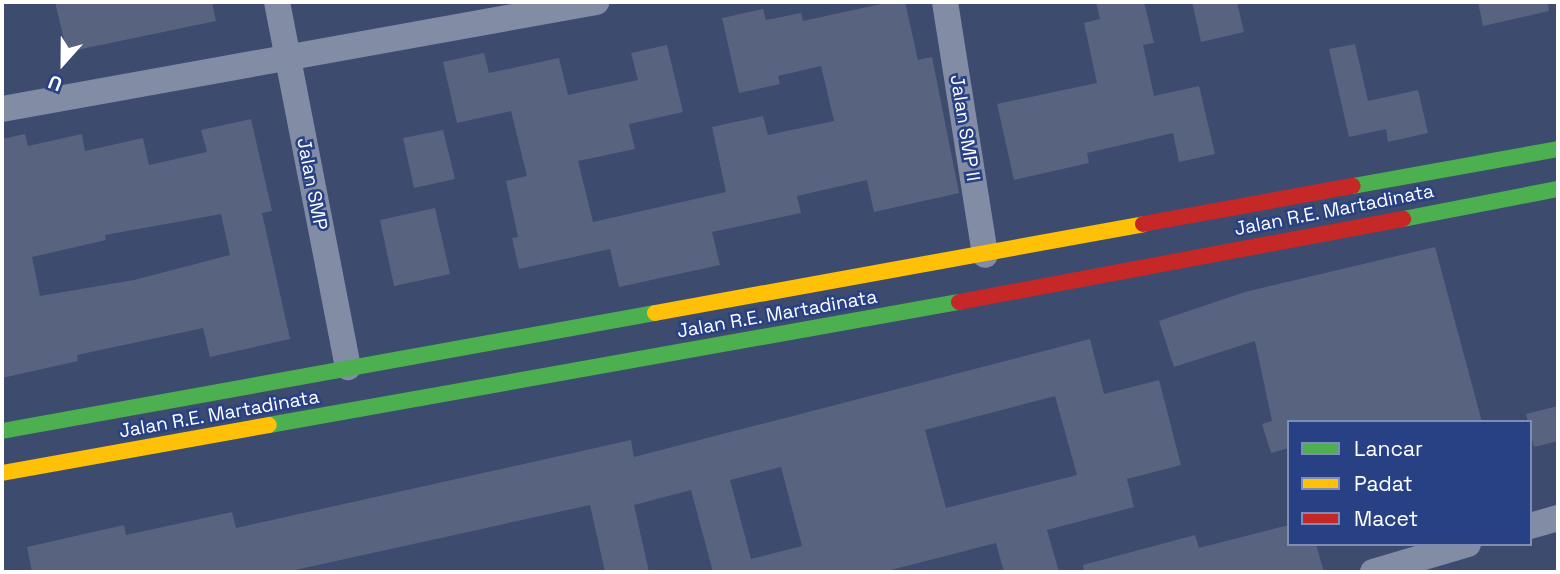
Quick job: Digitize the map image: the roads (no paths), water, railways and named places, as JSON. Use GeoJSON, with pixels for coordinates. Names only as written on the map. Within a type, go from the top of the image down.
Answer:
{"type":"FeatureCollection","features":[{"type":"Feature","properties":{"kind":"highway","name":"Jalan R.E. Martadinata"},"geometry":{"type":"LineString","coordinates":[[2,473],[1222,232],[1558,149]]}},
{"type":"Feature","properties":{"kind":"highway","name":"Jalan R.E. Martadinata"},"geometry":{"type":"LineString","coordinates":[[2,431],[985,255],[1222,232],[1558,189]]}},
{"type":"Feature","properties":{"kind":"street","name":"Jalan SMP"},"geometry":{"type":"LineString","coordinates":[[277,2],[348,367]]}},
{"type":"Feature","properties":{"kind":"street"},"geometry":{"type":"LineString","coordinates":[[2,109],[596,2]]}},
{"type":"Feature","properties":{"kind":"street","name":"Jalan SMP II"},"geometry":{"type":"LineString","coordinates":[[945,2],[985,255]]}},
{"type":"Feature","properties":{"kind":"street"},"geometry":{"type":"LineString","coordinates":[[1532,525],[1558,518]]}},
{"type":"Feature","properties":{"kind":"street"},"geometry":{"type":"LineString","coordinates":[[1373,572],[1461,546]]}}]}
